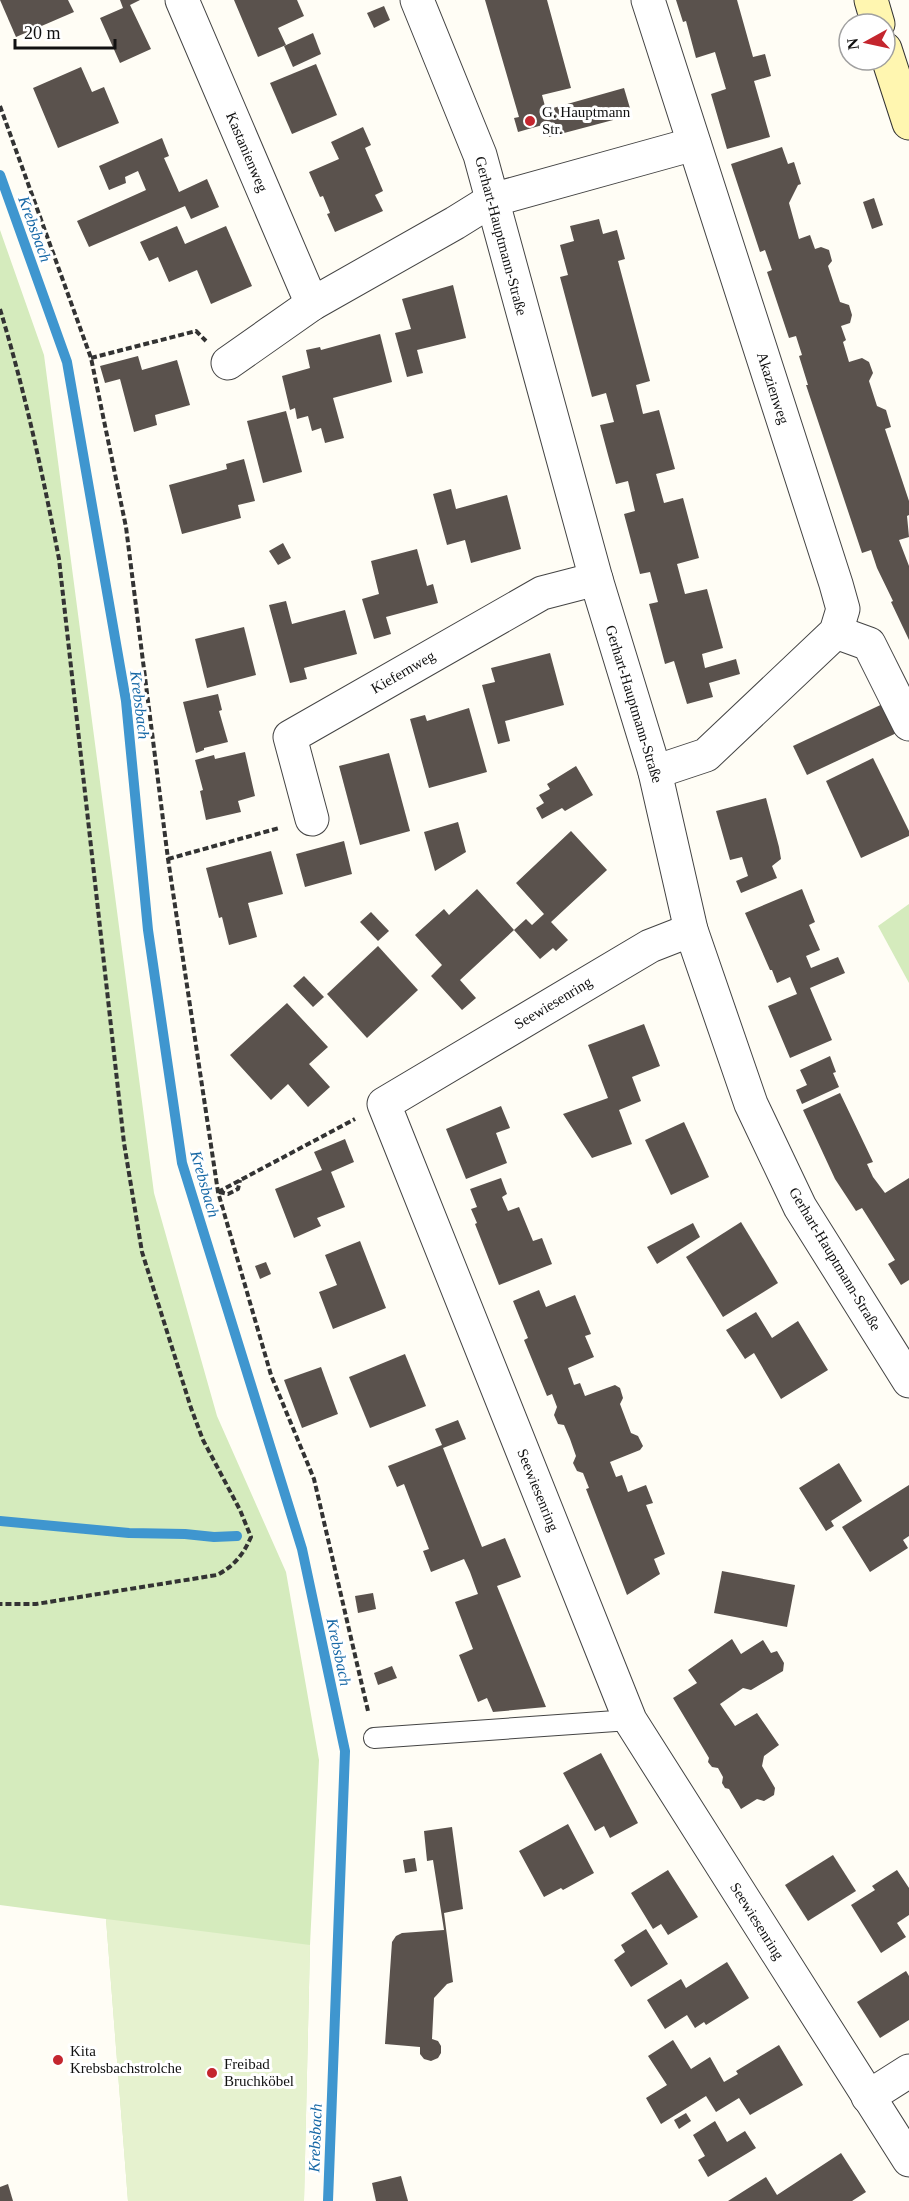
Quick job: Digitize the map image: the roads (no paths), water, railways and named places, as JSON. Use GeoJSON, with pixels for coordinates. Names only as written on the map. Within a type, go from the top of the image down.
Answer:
{"type":"FeatureCollection","features":[{"type":"Feature","properties":{"kind":"main road"},"geometry":{"type":"LineString","coordinates":[[892,72],[909,123]]}},
{"type":"Feature","properties":{"kind":"street","name":"Kastanienweg"},"geometry":{"type":"LineString","coordinates":[[182,0],[312,304]]}},
{"type":"Feature","properties":{"kind":"street","name":"Gerhart-Hauptmann-Straße"},"geometry":{"type":"LineString","coordinates":[[417,0],[480,155],[596,579],[655,772],[691,930],[751,1104],[800,1207],[909,1382]]}},
{"type":"Feature","properties":{"kind":"street","name":"Akazienweg"},"geometry":{"type":"LineString","coordinates":[[648,0],[836,584],[843,609],[836,632]]}},
{"type":"Feature","properties":{"kind":"street"},"geometry":{"type":"LineString","coordinates":[[228,363],[312,304],[492,200],[694,144]]}},
{"type":"Feature","properties":{"kind":"street","name":"Kiefernweg"},"geometry":{"type":"LineString","coordinates":[[312,819],[290,737],[542,593],[596,579]]}},
{"type":"Feature","properties":{"kind":"street"},"geometry":{"type":"LineString","coordinates":[[655,772],[706,755],[836,632],[869,644],[909,724]]}},
{"type":"Feature","properties":{"kind":"street","name":"Seewiesenring"},"geometry":{"type":"LineString","coordinates":[[691,930],[650,945],[384,1104],[630,1720],[909,2160]]}},
{"type":"Feature","properties":{"kind":"street"},"geometry":{"type":"LineString","coordinates":[[868,2097],[909,2071]]}},
{"type":"Feature","properties":{"kind":"lane"},"geometry":{"type":"LineString","coordinates":[[374,1738],[630,1720]]}},
{"type":"Feature","properties":{"kind":"waterway","name":"Krebsbach"},"geometry":{"type":"LineString","coordinates":[[0,175],[67,362],[126,701],[148,930],[182,1163],[302,1549],[345,1751],[328,2201]]}},
{"type":"Feature","properties":{"kind":"waterway"},"geometry":{"type":"LineString","coordinates":[[0,1521],[129,1533],[237,1536]]}},
{"type":"Feature","properties":{"kind":"place","name":"G. Hauptmann Str."},"geometry":{"type":"Point","coordinates":[530,121]}},
{"type":"Feature","properties":{"kind":"place","name":"Kita Krebsbachstrolche"},"geometry":{"type":"Point","coordinates":[58,2060]}},
{"type":"Feature","properties":{"kind":"place","name":"Freibad Bruchköbel"},"geometry":{"type":"Point","coordinates":[212,2073]}}]}
